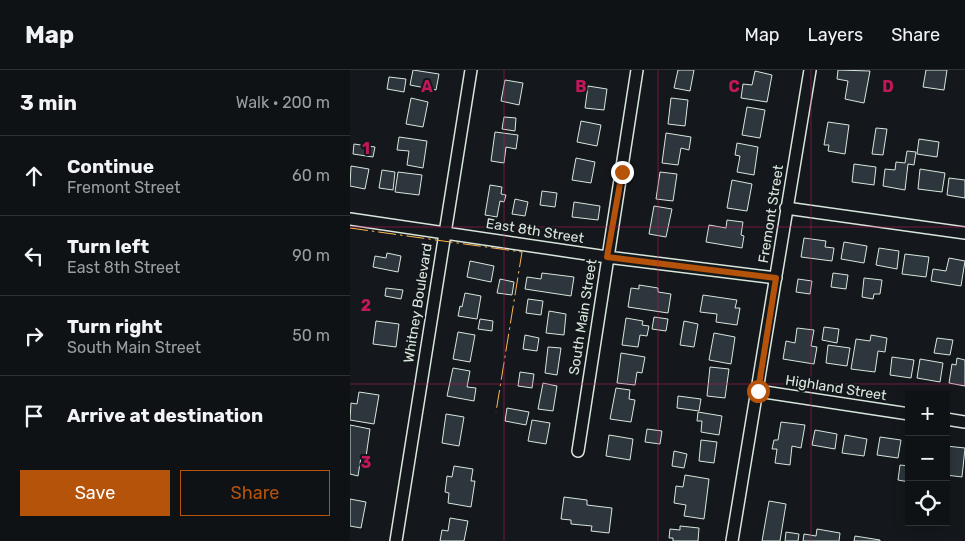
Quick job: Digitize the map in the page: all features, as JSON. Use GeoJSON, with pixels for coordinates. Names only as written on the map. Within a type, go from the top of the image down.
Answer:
{"type":"FeatureCollection","features":[{"type":"Feature","properties":{"kind":"street","name":"Whitney Boulevard"},"geometry":{"type":"LineString","coordinates":[[396,541],[470,70]]}},
{"type":"Feature","properties":{"kind":"street","name":"South Main Street"},"geometry":{"type":"LineString","coordinates":[[578,451],[637,70]]}},
{"type":"Feature","properties":{"kind":"street","name":"Fremont Street"},"geometry":{"type":"LineString","coordinates":[[732,541],[810,70]]}},
{"type":"Feature","properties":{"kind":"street"},"geometry":{"type":"LineString","coordinates":[[786,208],[965,233]]}},
{"type":"Feature","properties":{"kind":"street","name":"East 8th Street"},"geometry":{"type":"LineString","coordinates":[[350,219],[607,257],[776,278]]}},
{"type":"Feature","properties":{"kind":"street","name":"Highland Street"},"geometry":{"type":"LineString","coordinates":[[758,391],[905,413]]}},
{"type":"Feature","properties":{"kind":"street"},"geometry":{"type":"LineString","coordinates":[[950,420],[965,422]]}},
{"type":"Feature","properties":{"kind":"building"},"geometry":{"type":"Polygon","coordinates":[[[413,70],[439,74],[436,90],[410,85],[413,70]]]}},
{"type":"Feature","properties":{"kind":"building"},"geometry":{"type":"Polygon","coordinates":[[[678,70],[694,70],[690,91],[674,88],[678,70]]]}},
{"type":"Feature","properties":{"kind":"building"},"geometry":{"type":"Polygon","coordinates":[[[838,70],[870,71],[864,103],[845,99],[848,81],[837,79],[838,70]]]}},
{"type":"Feature","properties":{"kind":"building"},"geometry":{"type":"Polygon","coordinates":[[[926,70],[947,70],[944,90],[923,87],[926,70]]]}},
{"type":"Feature","properties":{"kind":"building"},"geometry":{"type":"Polygon","coordinates":[[[755,71],[772,75],[767,102],[741,98],[743,84],[752,85],[755,71]]]}},
{"type":"Feature","properties":{"kind":"building"},"geometry":{"type":"Polygon","coordinates":[[[389,77],[406,79],[404,92],[387,89],[389,77]]]}},
{"type":"Feature","properties":{"kind":"building"},"geometry":{"type":"Polygon","coordinates":[[[505,80],[523,83],[519,105],[501,101],[505,80]]]}},
{"type":"Feature","properties":{"kind":"building"},"geometry":{"type":"Polygon","coordinates":[[[588,86],[607,89],[604,110],[585,108],[588,86]]]}},
{"type":"Feature","properties":{"kind":"building"},"geometry":{"type":"Polygon","coordinates":[[[411,98],[428,102],[423,127],[406,124],[411,98]]]}},
{"type":"Feature","properties":{"kind":"building"},"geometry":{"type":"Polygon","coordinates":[[[671,98],[688,100],[685,126],[668,124],[671,98]]]}},
{"type":"Feature","properties":{"kind":"building"},"geometry":{"type":"Polygon","coordinates":[[[747,107],[765,110],[760,138],[742,135],[747,107]]]}},
{"type":"Feature","properties":{"kind":"building"},"geometry":{"type":"Polygon","coordinates":[[[504,117],[516,118],[515,131],[502,129],[504,117]]]}},
{"type":"Feature","properties":{"kind":"building"},"geometry":{"type":"Polygon","coordinates":[[[581,121],[601,125],[597,146],[577,142],[581,121]]]}},
{"type":"Feature","properties":{"kind":"building"},"geometry":{"type":"Polygon","coordinates":[[[828,122],[849,125],[845,154],[828,151],[829,145],[824,145],[828,122]]]}},
{"type":"Feature","properties":{"kind":"building"},"geometry":{"type":"Polygon","coordinates":[[[876,128],[887,129],[883,155],[872,154],[876,128]]]}},
{"type":"Feature","properties":{"kind":"building"},"geometry":{"type":"Polygon","coordinates":[[[495,132],[518,135],[516,149],[506,147],[504,163],[491,161],[495,132]]]}},
{"type":"Feature","properties":{"kind":"building"},"geometry":{"type":"Polygon","coordinates":[[[666,133],[691,137],[689,150],[681,148],[678,165],[662,163],[666,133]]]}},
{"type":"Feature","properties":{"kind":"building"},"geometry":{"type":"Polygon","coordinates":[[[399,137],[427,141],[423,168],[407,165],[409,151],[397,150],[399,137]]]}},
{"type":"Feature","properties":{"kind":"building"},"geometry":{"type":"Polygon","coordinates":[[[919,139],[939,142],[937,157],[917,154],[919,139]]]}},
{"type":"Feature","properties":{"kind":"building"},"geometry":{"type":"Polygon","coordinates":[[[737,143],[758,147],[754,175],[737,172],[740,156],[735,155],[737,143]]]}},
{"type":"Feature","properties":{"kind":"building"},"geometry":{"type":"Polygon","coordinates":[[[354,144],[375,147],[373,157],[353,154],[354,144]]]}},
{"type":"Feature","properties":{"kind":"building"},"geometry":{"type":"Polygon","coordinates":[[[907,151],[916,152],[914,165],[908,164],[905,190],[883,186],[885,169],[895,170],[896,162],[905,163],[907,151]]]}},
{"type":"Feature","properties":{"kind":"building"},"geometry":{"type":"Polygon","coordinates":[[[576,158],[595,162],[591,183],[572,180],[576,158]]]}},
{"type":"Feature","properties":{"kind":"building"},"geometry":{"type":"Polygon","coordinates":[[[854,164],[876,167],[874,185],[852,182],[854,164]]]}},
{"type":"Feature","properties":{"kind":"building"},"geometry":{"type":"Polygon","coordinates":[[[351,166],[369,169],[365,189],[350,186],[351,166]]]}},
{"type":"Feature","properties":{"kind":"building"},"geometry":{"type":"Polygon","coordinates":[[[920,169],[945,173],[942,192],[918,189],[920,169]]]}},
{"type":"Feature","properties":{"kind":"building"},"geometry":{"type":"Polygon","coordinates":[[[382,170],[395,172],[393,190],[379,188],[382,170]]]}},
{"type":"Feature","properties":{"kind":"building"},"geometry":{"type":"Polygon","coordinates":[[[398,172],[422,175],[419,195],[395,192],[398,172]]]}},
{"type":"Feature","properties":{"kind":"building"},"geometry":{"type":"Polygon","coordinates":[[[660,172],[677,174],[673,201],[656,199],[660,172]]]}},
{"type":"Feature","properties":{"kind":"building"},"geometry":{"type":"Polygon","coordinates":[[[949,178],[965,180],[965,198],[947,195],[949,178]]]}},
{"type":"Feature","properties":{"kind":"building"},"geometry":{"type":"Polygon","coordinates":[[[732,180],[752,184],[747,211],[727,208],[732,180]]]}},
{"type":"Feature","properties":{"kind":"building"},"geometry":{"type":"Polygon","coordinates":[[[490,185],[502,187],[501,194],[506,195],[504,202],[500,201],[497,217],[485,215],[490,185]]]}},
{"type":"Feature","properties":{"kind":"building"},"geometry":{"type":"Polygon","coordinates":[[[542,191],[557,193],[555,207],[540,205],[542,191]]]}},
{"type":"Feature","properties":{"kind":"building"},"geometry":{"type":"Polygon","coordinates":[[[515,199],[528,202],[525,216],[512,214],[515,199]]]}},
{"type":"Feature","properties":{"kind":"building"},"geometry":{"type":"Polygon","coordinates":[[[574,202],[600,206],[598,220],[572,217],[574,202]]]}},
{"type":"Feature","properties":{"kind":"building"},"geometry":{"type":"Polygon","coordinates":[[[654,206],[672,209],[666,237],[649,234],[654,206]]]}},
{"type":"Feature","properties":{"kind":"building"},"geometry":{"type":"Polygon","coordinates":[[[727,220],[743,222],[741,235],[744,236],[742,248],[706,242],[709,225],[726,228],[727,220]]]}},
{"type":"Feature","properties":{"kind":"building"},"geometry":{"type":"Polygon","coordinates":[[[804,238],[826,241],[825,247],[834,248],[832,261],[801,257],[804,238]]]}},
{"type":"Feature","properties":{"kind":"building"},"geometry":{"type":"Polygon","coordinates":[[[844,242],[867,246],[864,263],[841,259],[844,242]]]}},
{"type":"Feature","properties":{"kind":"building"},"geometry":{"type":"Polygon","coordinates":[[[879,248],[899,251],[897,269],[876,265],[879,248]]]}},
{"type":"Feature","properties":{"kind":"building"},"geometry":{"type":"Polygon","coordinates":[[[387,253],[401,256],[398,272],[373,267],[375,256],[386,258],[387,253]]]}},
{"type":"Feature","properties":{"kind":"building"},"geometry":{"type":"Polygon","coordinates":[[[905,254],[929,257],[926,277],[902,274],[905,254]]]}},
{"type":"Feature","properties":{"kind":"building"},"geometry":{"type":"Polygon","coordinates":[[[949,258],[965,261],[961,286],[931,281],[933,269],[946,271],[949,258]]]}},
{"type":"Feature","properties":{"kind":"building"},"geometry":{"type":"Polygon","coordinates":[[[470,261],[494,266],[491,282],[467,277],[470,261]]]}},
{"type":"Feature","properties":{"kind":"building"},"geometry":{"type":"Polygon","coordinates":[[[542,273],[574,277],[571,296],[525,289],[527,277],[541,279],[542,273]]]}},
{"type":"Feature","properties":{"kind":"building"},"geometry":{"type":"Polygon","coordinates":[[[833,273],[848,275],[846,289],[831,287],[833,273]]]}},
{"type":"Feature","properties":{"kind":"building"},"geometry":{"type":"Polygon","coordinates":[[[864,278],[882,280],[880,294],[874,294],[873,299],[862,297],[864,278]]]}},
{"type":"Feature","properties":{"kind":"building"},"geometry":{"type":"Polygon","coordinates":[[[500,279],[514,282],[512,295],[497,293],[500,279]]]}},
{"type":"Feature","properties":{"kind":"building"},"geometry":{"type":"Polygon","coordinates":[[[798,279],[812,281],[810,294],[796,292],[798,279]]]}},
{"type":"Feature","properties":{"kind":"building"},"geometry":{"type":"Polygon","coordinates":[[[639,285],[658,288],[658,292],[671,294],[668,313],[628,307],[631,288],[639,289],[639,285]]]}},
{"type":"Feature","properties":{"kind":"building"},"geometry":{"type":"Polygon","coordinates":[[[386,288],[403,290],[401,299],[385,296],[386,288]]]}},
{"type":"Feature","properties":{"kind":"building"},"geometry":{"type":"Polygon","coordinates":[[[465,293],[481,296],[477,319],[458,316],[465,293]]]}},
{"type":"Feature","properties":{"kind":"building"},"geometry":{"type":"Polygon","coordinates":[[[703,295],[737,300],[735,308],[740,308],[737,325],[716,322],[717,314],[700,312],[703,295]]]}},
{"type":"Feature","properties":{"kind":"building"},"geometry":{"type":"Polygon","coordinates":[[[528,299],[543,301],[541,315],[526,313],[528,299]]]}},
{"type":"Feature","properties":{"kind":"building"},"geometry":{"type":"Polygon","coordinates":[[[549,311],[566,314],[564,335],[546,333],[549,311]]]}},
{"type":"Feature","properties":{"kind":"building"},"geometry":{"type":"Polygon","coordinates":[[[654,317],[668,319],[666,331],[652,329],[654,317]]]}},
{"type":"Feature","properties":{"kind":"building"},"geometry":{"type":"Polygon","coordinates":[[[626,318],[643,321],[642,325],[649,326],[647,336],[640,335],[638,347],[622,345],[626,318]]]}},
{"type":"Feature","properties":{"kind":"building"},"geometry":{"type":"Polygon","coordinates":[[[480,319],[493,321],[492,331],[478,329],[480,319]]]}},
{"type":"Feature","properties":{"kind":"building"},"geometry":{"type":"Polygon","coordinates":[[[376,321],[399,324],[396,347],[373,344],[376,321]]]}},
{"type":"Feature","properties":{"kind":"building"},"geometry":{"type":"Polygon","coordinates":[[[684,321],[698,324],[694,347],[680,345],[684,321]]]}},
{"type":"Feature","properties":{"kind":"building"},"geometry":{"type":"Polygon","coordinates":[[[824,327],[839,329],[837,343],[822,340],[824,327]]]}},
{"type":"Feature","properties":{"kind":"building"},"geometry":{"type":"Polygon","coordinates":[[[797,328],[814,330],[811,346],[817,347],[814,364],[783,359],[786,341],[795,343],[797,328]]]}},
{"type":"Feature","properties":{"kind":"building"},"geometry":{"type":"Polygon","coordinates":[[[458,332],[475,335],[470,362],[453,359],[458,332]]]}},
{"type":"Feature","properties":{"kind":"building"},"geometry":{"type":"Polygon","coordinates":[[[714,333],[735,337],[731,364],[709,360],[714,333]]]}},
{"type":"Feature","properties":{"kind":"building"},"geometry":{"type":"Polygon","coordinates":[[[525,335],[539,338],[537,351],[523,349],[525,335]]]}},
{"type":"Feature","properties":{"kind":"building"},"geometry":{"type":"Polygon","coordinates":[[[871,335],[887,338],[885,352],[878,351],[875,372],[851,369],[856,339],[870,341],[871,335]]]}},
{"type":"Feature","properties":{"kind":"building"},"geometry":{"type":"Polygon","coordinates":[[[937,338],[953,340],[950,355],[934,353],[937,338]]]}},
{"type":"Feature","properties":{"kind":"building"},"geometry":{"type":"Polygon","coordinates":[[[828,345],[850,348],[847,366],[826,363],[828,345]]]}},
{"type":"Feature","properties":{"kind":"building"},"geometry":{"type":"Polygon","coordinates":[[[548,347],[561,348],[557,375],[545,373],[548,347]]]}},
{"type":"Feature","properties":{"kind":"building"},"geometry":{"type":"Polygon","coordinates":[[[621,353],[645,357],[642,373],[637,372],[635,385],[617,383],[621,353]]]}},
{"type":"Feature","properties":{"kind":"building"},"geometry":{"type":"Polygon","coordinates":[[[892,357],[914,360],[911,378],[890,375],[892,357]]]}},
{"type":"Feature","properties":{"kind":"building"},"geometry":{"type":"Polygon","coordinates":[[[957,358],[965,360],[965,386],[949,383],[952,364],[956,365],[957,358]]]}},
{"type":"Feature","properties":{"kind":"building"},"geometry":{"type":"Polygon","coordinates":[[[920,359],[943,363],[940,382],[917,378],[920,359]]]}},
{"type":"Feature","properties":{"kind":"building"},"geometry":{"type":"Polygon","coordinates":[[[710,367],[729,369],[725,398],[707,396],[710,367]]]}},
{"type":"Feature","properties":{"kind":"building"},"geometry":{"type":"Polygon","coordinates":[[[453,368],[470,371],[467,387],[476,388],[474,401],[447,396],[453,368]]]}},
{"type":"Feature","properties":{"kind":"building"},"geometry":{"type":"Polygon","coordinates":[[[520,372],[534,374],[532,388],[518,386],[520,372]]]}},
{"type":"Feature","properties":{"kind":"building"},"geometry":{"type":"Polygon","coordinates":[[[543,383],[557,386],[553,411],[538,409],[543,383]]]}},
{"type":"Feature","properties":{"kind":"building"},"geometry":{"type":"Polygon","coordinates":[[[616,388],[630,390],[629,399],[635,400],[631,422],[610,419],[616,388]]]}},
{"type":"Feature","properties":{"kind":"building"},"geometry":{"type":"Polygon","coordinates":[[[359,392],[379,395],[374,424],[350,420],[351,403],[357,404],[359,392]]]}},
{"type":"Feature","properties":{"kind":"building"},"geometry":{"type":"Polygon","coordinates":[[[678,396],[701,399],[699,411],[677,408],[678,396]]]}},
{"type":"Feature","properties":{"kind":"building"},"geometry":{"type":"Polygon","coordinates":[[[507,408],[529,412],[526,425],[505,421],[507,408]]]}},
{"type":"Feature","properties":{"kind":"building"},"geometry":{"type":"Polygon","coordinates":[[[698,412],[722,416],[719,435],[701,432],[702,421],[697,421],[698,412]]]}},
{"type":"Feature","properties":{"kind":"building"},"geometry":{"type":"Polygon","coordinates":[[[446,414],[464,417],[459,446],[442,443],[446,414]]]}},
{"type":"Feature","properties":{"kind":"building"},"geometry":{"type":"Polygon","coordinates":[[[532,420],[550,423],[546,444],[528,441],[532,420]]]}},
{"type":"Feature","properties":{"kind":"building"},"geometry":{"type":"Polygon","coordinates":[[[781,422],[805,425],[801,448],[792,446],[790,465],[775,463],[777,449],[772,449],[774,440],[778,440],[781,422]]]}},
{"type":"Feature","properties":{"kind":"building"},"geometry":{"type":"Polygon","coordinates":[[[350,425],[370,429],[366,457],[361,457],[358,476],[350,474],[350,425]]]}},
{"type":"Feature","properties":{"kind":"building"},"geometry":{"type":"Polygon","coordinates":[[[647,429],[662,431],[660,444],[645,442],[647,429]]]}},
{"type":"Feature","properties":{"kind":"building"},"geometry":{"type":"Polygon","coordinates":[[[815,430],[837,434],[835,449],[812,445],[815,430]]]}},
{"type":"Feature","properties":{"kind":"building"},"geometry":{"type":"Polygon","coordinates":[[[609,435],[633,439],[630,460],[606,456],[609,435]]]}},
{"type":"Feature","properties":{"kind":"building"},"geometry":{"type":"Polygon","coordinates":[[[845,435],[867,439],[864,456],[842,453],[845,435]]]}},
{"type":"Feature","properties":{"kind":"building"},"geometry":{"type":"Polygon","coordinates":[[[880,437],[901,440],[898,458],[877,455],[880,437]]]}},
{"type":"Feature","properties":{"kind":"building"},"geometry":{"type":"Polygon","coordinates":[[[701,440],[717,442],[714,463],[699,461],[701,440]]]}},
{"type":"Feature","properties":{"kind":"building"},"geometry":{"type":"Polygon","coordinates":[[[950,446],[965,448],[962,477],[950,476],[950,446]]]}},
{"type":"Feature","properties":{"kind":"building"},"geometry":{"type":"Polygon","coordinates":[[[674,451],[687,454],[684,468],[672,466],[674,451]]]}},
{"type":"Feature","properties":{"kind":"building"},"geometry":{"type":"Polygon","coordinates":[[[900,465],[905,466],[905,481],[898,480],[900,465]]]}},
{"type":"Feature","properties":{"kind":"building"},"geometry":{"type":"Polygon","coordinates":[[[454,466],[473,469],[471,481],[475,481],[471,507],[448,503],[449,493],[445,492],[447,476],[452,477],[454,466]]]}},
{"type":"Feature","properties":{"kind":"building"},"geometry":{"type":"Polygon","coordinates":[[[685,475],[709,479],[704,519],[684,516],[686,505],[674,503],[676,486],[683,487],[685,475]]]}},
{"type":"Feature","properties":{"kind":"building"},"geometry":{"type":"Polygon","coordinates":[[[564,497],[587,500],[587,505],[612,508],[609,533],[591,531],[592,526],[571,524],[571,520],[561,519],[564,497]]]}},
{"type":"Feature","properties":{"kind":"building"},"geometry":{"type":"Polygon","coordinates":[[[350,499],[366,502],[361,528],[350,526],[350,499]]]}},
{"type":"Feature","properties":{"kind":"building"},"geometry":{"type":"Polygon","coordinates":[[[769,501],[786,504],[780,541],[762,541],[769,501]]]}},
{"type":"Feature","properties":{"kind":"building"},"geometry":{"type":"Polygon","coordinates":[[[450,518],[468,521],[464,541],[440,541],[442,530],[448,531],[450,518]]]}},
{"type":"Feature","properties":{"kind":"building"},"geometry":{"type":"Polygon","coordinates":[[[680,526],[699,528],[698,541],[673,541],[673,538],[669,538],[670,529],[680,530],[680,526]]]}},
{"type":"Feature","properties":{"kind":"building"},"geometry":{"type":"Polygon","coordinates":[[[817,529],[840,533],[839,541],[803,541],[804,534],[816,536],[817,529]]]}},
{"type":"Feature","properties":{"kind":"building"},"geometry":{"type":"Polygon","coordinates":[[[786,532],[799,534],[798,541],[785,541],[786,532]]]}},
{"type":"Feature","properties":{"kind":"building"},"geometry":{"type":"Polygon","coordinates":[[[855,536],[880,540],[880,541],[854,541],[855,536]]]}},
{"type":"Feature","properties":{"kind":"power"},"geometry":{"type":"LineString","coordinates":[[350,228],[522,252],[496,412]]}},
{"type":"Feature","properties":{"kind":"route"},"geometry":{"type":"LineString","coordinates":[[622,172],[607,257],[776,278],[758,391]]}}]}
